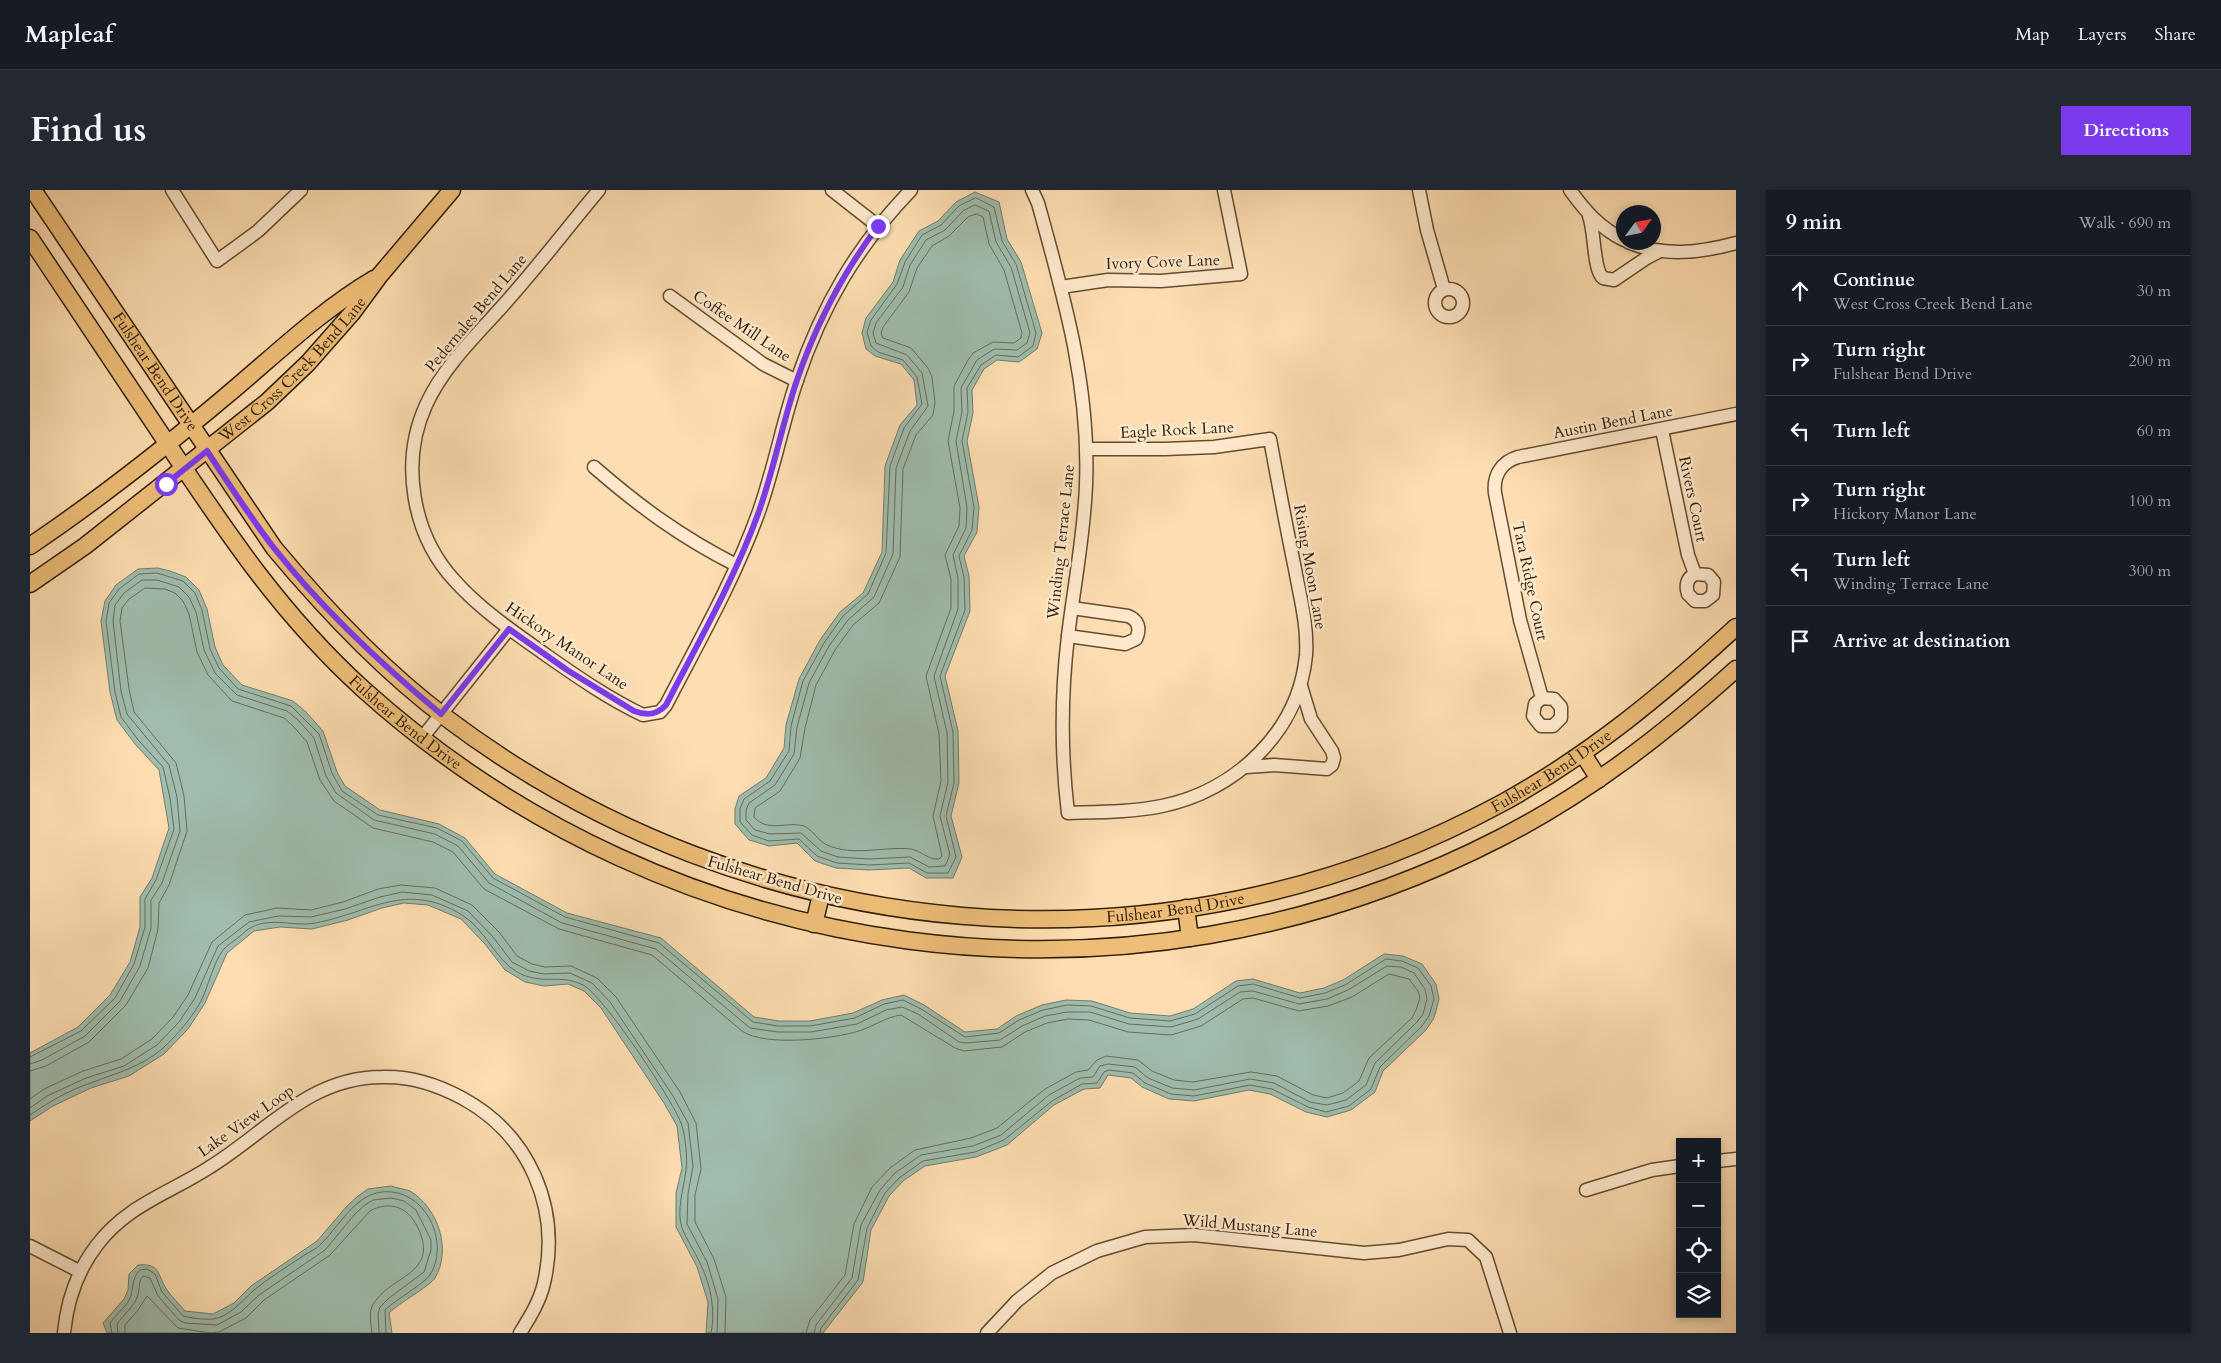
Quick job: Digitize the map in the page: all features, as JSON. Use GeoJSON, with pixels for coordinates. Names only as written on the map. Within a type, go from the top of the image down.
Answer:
{"type":"FeatureCollection","features":[{"type":"Feature","properties":{"kind":"main road","name":"Fulshear Bend Drive"},"geometry":{"type":"LineString","coordinates":[[32,190],[262,532],[292,570],[366,649],[441,714],[534,777],[609,819],[708,862],[771,882],[891,908],[1016,919],[1093,918],[1186,908],[1278,890],[1342,871],[1386,855],[1480,814],[1529,788],[1583,754],[1655,700],[1736,627]]}},
{"type":"Feature","properties":{"kind":"main road","name":"West Cross Creek Bend Lane"},"geometry":{"type":"LineString","coordinates":[[30,584],[85,546],[184,470],[267,402],[308,363],[352,313],[380,275],[452,190]]}},
{"type":"Feature","properties":{"kind":"main road","name":"Fulshear Bend Drive"},"geometry":{"type":"LineString","coordinates":[[30,238],[184,470],[247,561],[295,620],[362,688],[422,738],[471,774],[507,798],[588,843],[662,877],[698,891],[814,924],[936,945],[1004,949],[1104,948],[1190,938],[1242,929],[1303,914],[1360,897],[1414,877],[1506,835],[1599,779],[1668,728],[1736,669]]}},
{"type":"Feature","properties":{"kind":"main road","name":"West Cross Creek Bend Lane"},"geometry":{"type":"LineString","coordinates":[[30,546],[68,520],[191,426],[342,298],[380,275]]}},
{"type":"Feature","properties":{"kind":"main road"},"geometry":{"type":"LineString","coordinates":[[1583,754],[1599,779]]}},
{"type":"Feature","properties":{"kind":"main road"},"geometry":{"type":"LineString","coordinates":[[814,924],[821,894]]}},
{"type":"Feature","properties":{"kind":"main road"},"geometry":{"type":"LineString","coordinates":[[1186,908],[1190,938]]}},
{"type":"Feature","properties":{"kind":"street"},"geometry":{"type":"LineString","coordinates":[[172,190],[217,260],[258,231],[301,190]]}},
{"type":"Feature","properties":{"kind":"street","name":"Pedernales Bend Lane"},"geometry":{"type":"LineString","coordinates":[[416,502],[411,464],[414,444],[426,406],[436,387],[448,369],[526,279],[599,190]]}},
{"type":"Feature","properties":{"kind":"street"},"geometry":{"type":"LineString","coordinates":[[832,190],[878,226]]}},
{"type":"Feature","properties":{"kind":"street"},"geometry":{"type":"LineString","coordinates":[[594,467],[658,520],[704,549],[736,566],[758,515],[797,381],[812,338],[832,297],[856,256],[878,226],[911,190]]}},
{"type":"Feature","properties":{"kind":"street","name":"Winding Terrace Lane"},"geometry":{"type":"LineString","coordinates":[[1032,190],[1038,203],[1061,287],[1078,362],[1086,449],[1084,517],[1068,636],[1064,685],[1063,737],[1068,813]]}},
{"type":"Feature","properties":{"kind":"street","name":"Ivory Cove Lane"},"geometry":{"type":"LineString","coordinates":[[1061,287],[1108,280],[1161,281],[1240,274],[1224,190]]}},
{"type":"Feature","properties":{"kind":"street"},"geometry":{"type":"LineString","coordinates":[[1419,190],[1427,230],[1444,289]]}},
{"type":"Feature","properties":{"kind":"street"},"geometry":{"type":"LineString","coordinates":[[1570,190],[1589,216],[1616,235]]}},
{"type":"Feature","properties":{"kind":"street"},"geometry":{"type":"LineString","coordinates":[[1589,216],[1594,238],[1597,271],[1603,278],[1614,280],[1645,259],[1660,252]]}},
{"type":"Feature","properties":{"kind":"street"},"geometry":{"type":"LineString","coordinates":[[1654,250],[1660,252],[1706,250],[1736,243]]}},
{"type":"Feature","properties":{"kind":"street","name":"Coffee Mill Lane"},"geometry":{"type":"LineString","coordinates":[[670,296],[763,364],[797,381]]}},
{"type":"Feature","properties":{"kind":"street","name":"Austin Bend Lane"},"geometry":{"type":"LineString","coordinates":[[1500,470],[1508,461],[1518,457],[1736,414]]}},
{"type":"Feature","properties":{"kind":"street","name":"Rivers Court"},"geometry":{"type":"LineString","coordinates":[[1662,430],[1684,539],[1695,574]]}},
{"type":"Feature","properties":{"kind":"street","name":"Eagle Rock Lane"},"geometry":{"type":"LineString","coordinates":[[1086,449],[1214,447],[1270,439]]}},
{"type":"Feature","properties":{"kind":"street","name":"Rising Moon Lane"},"geometry":{"type":"LineString","coordinates":[[1068,813],[1125,811],[1164,805],[1196,795],[1227,780],[1246,767],[1273,737],[1288,715],[1301,686],[1306,654],[1305,622],[1270,439]]}},
{"type":"Feature","properties":{"kind":"street","name":"Tara Ridge Court"},"geometry":{"type":"LineString","coordinates":[[1500,470],[1495,478],[1495,493],[1522,629],[1542,698]]}},
{"type":"Feature","properties":{"kind":"street","name":"Hickory Manor Lane"},"geometry":{"type":"LineString","coordinates":[[416,502],[429,542],[441,564],[455,582],[509,629],[567,670],[643,715],[660,712],[666,705],[736,566]]}},
{"type":"Feature","properties":{"kind":"street"},"geometry":{"type":"LineString","coordinates":[[1068,636],[1125,644],[1136,639],[1139,632],[1138,624],[1128,616],[1072,608]]}},
{"type":"Feature","properties":{"kind":"street"},"geometry":{"type":"LineString","coordinates":[[422,738],[509,629]]}},
{"type":"Feature","properties":{"kind":"street"},"geometry":{"type":"LineString","coordinates":[[1246,767],[1274,765],[1327,769],[1332,765],[1334,758],[1332,751],[1311,718],[1301,686]]}},
{"type":"Feature","properties":{"kind":"street","name":"Lake View Loop"},"geometry":{"type":"LineString","coordinates":[[64,1333],[69,1302],[79,1271],[98,1244],[120,1220],[148,1200],[216,1163],[239,1148],[290,1107],[318,1092],[350,1080],[382,1076],[414,1080],[445,1089],[475,1105],[502,1126],[525,1155],[538,1184],[546,1216],[549,1248],[544,1284],[532,1313],[520,1333]]}},
{"type":"Feature","properties":{"kind":"street"},"geometry":{"type":"LineString","coordinates":[[1721,1161],[1736,1160]]}},
{"type":"Feature","properties":{"kind":"street"},"geometry":{"type":"LineString","coordinates":[[1586,1190],[1652,1170],[1676,1167]]}},
{"type":"Feature","properties":{"kind":"street","name":"Wild Mustang Lane"},"geometry":{"type":"LineString","coordinates":[[987,1333],[1017,1301],[1052,1273],[1097,1251],[1145,1237],[1194,1236],[1364,1253],[1399,1250],[1448,1239],[1468,1240],[1477,1246],[1486,1257],[1510,1333]]}},
{"type":"Feature","properties":{"kind":"street"},"geometry":{"type":"LineString","coordinates":[[30,1246],[79,1271]]}},
{"type":"Feature","properties":{"kind":"water"},"geometry":{"type":"Polygon","coordinates":[[[975,192],[999,202],[1007,239],[1021,262],[1042,333],[1037,349],[1019,362],[997,360],[984,369],[972,390],[973,413],[967,441],[979,507],[977,532],[964,556],[969,576],[970,611],[945,676],[958,731],[959,783],[951,816],[962,857],[953,878],[926,878],[909,868],[869,870],[836,868],[815,861],[797,843],[769,846],[749,840],[735,824],[735,809],[739,796],[766,778],[784,748],[786,725],[799,679],[820,640],[840,612],[863,593],[882,552],[885,466],[900,425],[917,405],[914,380],[901,364],[875,356],[866,349],[862,333],[866,318],[893,282],[900,260],[919,231],[938,221],[956,202],[975,192]]]}},
{"type":"Feature","properties":{"kind":"water"},"geometry":{"type":"Polygon","coordinates":[[[158,568],[186,577],[199,590],[207,609],[215,647],[223,665],[242,685],[293,701],[323,731],[337,772],[345,786],[380,810],[439,824],[465,838],[495,874],[567,913],[661,938],[754,1017],[779,1021],[810,1021],[853,1013],[882,1000],[904,995],[924,1005],[965,1032],[997,1029],[1016,1016],[1042,1005],[1066,1000],[1092,1001],[1130,1013],[1170,1016],[1193,1009],[1236,981],[1253,979],[1300,993],[1324,988],[1343,980],[1384,954],[1403,956],[1422,964],[1436,984],[1439,999],[1434,1018],[1426,1030],[1383,1071],[1375,1092],[1351,1110],[1327,1117],[1306,1112],[1270,1094],[1249,1090],[1194,1101],[1169,1099],[1142,1087],[1131,1078],[1108,1075],[1100,1088],[1084,1089],[1054,1105],[1007,1145],[976,1157],[925,1166],[903,1181],[889,1196],[871,1230],[863,1282],[823,1333],[706,1333],[708,1302],[697,1267],[676,1227],[676,1193],[682,1168],[677,1126],[664,1103],[601,1008],[584,991],[568,984],[544,986],[525,982],[505,970],[485,944],[461,919],[428,905],[404,903],[312,929],[280,927],[254,931],[227,953],[205,1003],[188,1029],[164,1054],[129,1076],[91,1088],[53,1106],[30,1121],[30,1053],[78,1027],[110,995],[130,962],[140,927],[140,897],[152,878],[169,828],[159,770],[135,744],[117,720],[110,692],[101,621],[105,601],[116,585],[138,569],[158,568]]]}},
{"type":"Feature","properties":{"kind":"water"},"geometry":{"type":"Polygon","coordinates":[[[391,1186],[410,1191],[420,1198],[435,1218],[442,1242],[440,1267],[435,1278],[389,1313],[392,1333],[107,1333],[103,1323],[124,1299],[128,1290],[129,1274],[138,1265],[155,1268],[167,1290],[185,1311],[213,1314],[234,1303],[251,1286],[317,1241],[358,1196],[368,1189],[391,1186]]]}},
{"type":"Feature","properties":{"kind":"route"},"geometry":{"type":"LineString","coordinates":[[166,484],[207,451],[274,548],[292,570],[366,649],[441,714],[509,629],[567,670],[634,711],[643,715],[660,712],[666,705],[736,566],[758,515],[797,381],[812,338],[832,297],[856,256],[878,226]]}}]}
